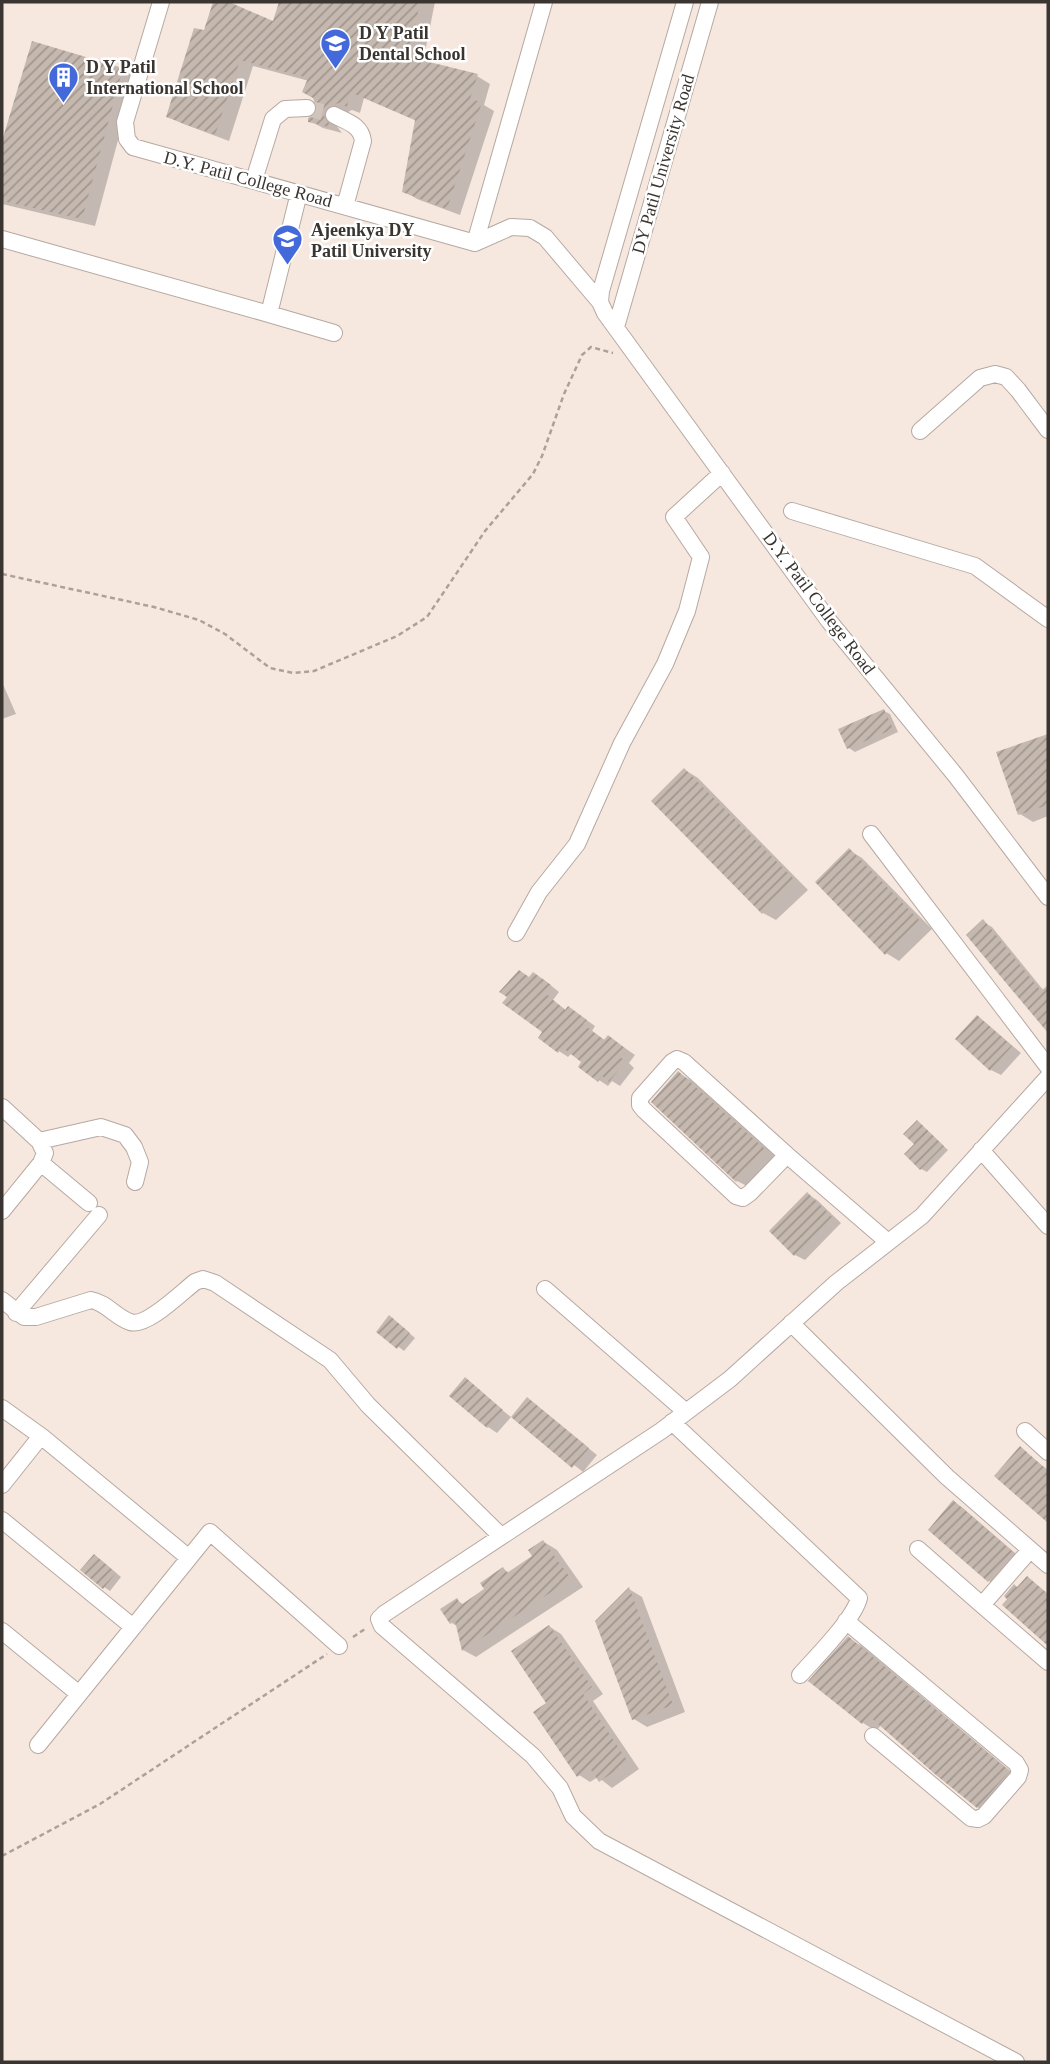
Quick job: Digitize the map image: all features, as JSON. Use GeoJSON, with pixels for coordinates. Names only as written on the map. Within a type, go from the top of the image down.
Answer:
{"type":"FeatureCollection","features":[{"type":"Feature","properties":{"kind":"street","name":"D.Y. Patil College Road"},"geometry":{"type":"LineString","coordinates":[[161,2],[125,122],[127,139],[133,147],[475,243]]}},
{"type":"Feature","properties":{"kind":"street"},"geometry":{"type":"LineString","coordinates":[[475,243],[544,2]]}},
{"type":"Feature","properties":{"kind":"street","name":"DY Patil University Road"},"geometry":{"type":"LineString","coordinates":[[600,302],[685,2]]}},
{"type":"Feature","properties":{"kind":"street","name":"DY Patil University Road"},"geometry":{"type":"LineString","coordinates":[[618,319],[709,2]]}},
{"type":"Feature","properties":{"kind":"street"},"geometry":{"type":"LineString","coordinates":[[254,180],[273,119],[285,109],[307,108]]}},
{"type":"Feature","properties":{"kind":"street"},"geometry":{"type":"LineString","coordinates":[[334,115],[356,126],[363,141],[345,206]]}},
{"type":"Feature","properties":{"kind":"street"},"geometry":{"type":"LineString","coordinates":[[269,314],[299,193]]}},
{"type":"Feature","properties":{"kind":"street"},"geometry":{"type":"LineString","coordinates":[[475,243],[511,228],[530,228],[545,237],[600,302],[618,319]]}},
{"type":"Feature","properties":{"kind":"street"},"geometry":{"type":"LineString","coordinates":[[5,245],[334,333]]}},
{"type":"Feature","properties":{"kind":"street","name":"D.Y. Patil College Road"},"geometry":{"type":"LineString","coordinates":[[618,319],[636,354],[829,621],[956,776],[1048,897]]}},
{"type":"Feature","properties":{"kind":"street"},"geometry":{"type":"LineString","coordinates":[[920,431],[980,378],[995,374],[1006,377],[1048,430]]}},
{"type":"Feature","properties":{"kind":"street"},"geometry":{"type":"LineString","coordinates":[[516,933],[539,892],[577,844],[622,743],[665,664],[687,611],[701,557],[674,517],[722,473]]}},
{"type":"Feature","properties":{"kind":"street"},"geometry":{"type":"LineString","coordinates":[[792,511],[975,566],[1048,619]]}},
{"type":"Feature","properties":{"kind":"street"},"geometry":{"type":"LineString","coordinates":[[871,834],[1048,1067]]}},
{"type":"Feature","properties":{"kind":"street"},"geometry":{"type":"LineString","coordinates":[[787,1155],[744,1198],[736,1196],[643,1110],[640,1098],[672,1062],[677,1059],[684,1062],[888,1242]]}},
{"type":"Feature","properties":{"kind":"street"},"geometry":{"type":"LineString","coordinates":[[1016,2062],[599,1840],[573,1816],[559,1788],[533,1756],[382,1626],[379,1619],[679,1417],[730,1379],[836,1283],[922,1216],[1048,1077]]}},
{"type":"Feature","properties":{"kind":"street"},"geometry":{"type":"LineString","coordinates":[[2,1107],[39,1141],[45,1153],[41,1163],[2,1210]]}},
{"type":"Feature","properties":{"kind":"street"},"geometry":{"type":"LineString","coordinates":[[39,1141],[101,1127],[125,1135],[140,1162],[135,1182]]}},
{"type":"Feature","properties":{"kind":"street"},"geometry":{"type":"LineString","coordinates":[[981,1150],[1048,1226]]}},
{"type":"Feature","properties":{"kind":"street"},"geometry":{"type":"LineString","coordinates":[[16,1313],[94,1209],[41,1163]]}},
{"type":"Feature","properties":{"kind":"street"},"geometry":{"type":"LineString","coordinates":[[2,1300],[24,1317],[36,1317],[91,1300],[100,1302],[130,1323],[137,1323],[149,1318],[195,1282],[203,1279],[215,1283],[330,1360],[368,1405],[501,1536]]}},
{"type":"Feature","properties":{"kind":"street"},"geometry":{"type":"LineString","coordinates":[[545,1289],[856,1592],[858,1604],[800,1675]]}},
{"type":"Feature","properties":{"kind":"street"},"geometry":{"type":"LineString","coordinates":[[791,1323],[947,1477],[1048,1565]]}},
{"type":"Feature","properties":{"kind":"street"},"geometry":{"type":"LineString","coordinates":[[2,1408],[41,1436],[189,1558]]}},
{"type":"Feature","properties":{"kind":"street"},"geometry":{"type":"LineString","coordinates":[[1025,1431],[1048,1451]]}},
{"type":"Feature","properties":{"kind":"street"},"geometry":{"type":"LineString","coordinates":[[2,1485],[41,1436]]}},
{"type":"Feature","properties":{"kind":"street"},"geometry":{"type":"LineString","coordinates":[[2,1520],[133,1627]]}},
{"type":"Feature","properties":{"kind":"street"},"geometry":{"type":"LineString","coordinates":[[38,1745],[210,1532],[339,1646]]}},
{"type":"Feature","properties":{"kind":"street"},"geometry":{"type":"LineString","coordinates":[[918,1549],[1048,1662]]}},
{"type":"Feature","properties":{"kind":"street"},"geometry":{"type":"LineString","coordinates":[[982,1605],[1030,1550]]}},
{"type":"Feature","properties":{"kind":"street"},"geometry":{"type":"LineString","coordinates":[[846,1621],[1016,1763],[1020,1770],[1018,1777],[984,1816],[971,1818],[873,1736]]}},
{"type":"Feature","properties":{"kind":"street"},"geometry":{"type":"LineString","coordinates":[[2,1631],[79,1694]]}},
{"type":"Feature","properties":{"kind":"path"},"geometry":{"type":"LineString","coordinates":[[2,573],[199,620],[225,634],[270,668],[293,673],[314,671],[397,636],[427,617],[485,531],[533,474],[564,394],[586,349],[591,346],[611,352],[636,354]]}},
{"type":"Feature","properties":{"kind":"path"},"geometry":{"type":"LineString","coordinates":[[2,1856],[100,1804],[379,1619]]}},
{"type":"Feature","properties":{"kind":"building","name":"D Y Patil Dental School"},"geometry":{"type":"Polygon","coordinates":[[[213,2],[229,2],[273,21],[279,2],[420,2],[409,57],[478,74],[470,99],[482,102],[447,209],[402,192],[415,120],[350,92],[347,107],[338,103],[325,110],[324,116],[329,127],[308,122],[308,118],[316,113],[317,108],[313,98],[302,92],[308,78],[240,60],[215,135],[166,117],[194,28],[204,30],[213,2]]]}},
{"type":"Feature","properties":{"kind":"building","name":"D Y Patil International School"},"geometry":{"type":"Polygon","coordinates":[[[32,41],[123,68],[82,219],[2,201],[2,141],[32,41]]]}},
{"type":"Feature","properties":{"kind":"building"},"geometry":{"type":"Polygon","coordinates":[[[884,709],[893,729],[847,749],[838,729],[884,709]]]}},
{"type":"Feature","properties":{"kind":"building"},"geometry":{"type":"Polygon","coordinates":[[[1048,734],[1048,805],[1018,815],[996,752],[1048,734]]]}},
{"type":"Feature","properties":{"kind":"building"},"geometry":{"type":"Polygon","coordinates":[[[684,768],[796,881],[762,914],[651,801],[684,768]]]}},
{"type":"Feature","properties":{"kind":"building"},"geometry":{"type":"Polygon","coordinates":[[[849,848],[920,921],[885,955],[815,882],[849,848]]]}},
{"type":"Feature","properties":{"kind":"building"},"geometry":{"type":"Polygon","coordinates":[[[983,919],[1041,991],[1048,985],[1048,1033],[966,935],[983,919]]]}},
{"type":"Feature","properties":{"kind":"building"},"geometry":{"type":"Polygon","coordinates":[[[519,970],[529,977],[533,972],[551,985],[545,993],[565,1010],[568,1006],[587,1020],[583,1024],[604,1040],[608,1035],[626,1049],[620,1057],[626,1061],[609,1082],[602,1076],[598,1082],[578,1067],[581,1062],[562,1047],[558,1053],[538,1038],[542,1032],[502,1003],[507,997],[499,992],[519,970]]]}},
{"type":"Feature","properties":{"kind":"building"},"geometry":{"type":"Polygon","coordinates":[[[977,1015],[1012,1046],[990,1071],[955,1039],[977,1015]]]}},
{"type":"Feature","properties":{"kind":"building"},"geometry":{"type":"Polygon","coordinates":[[[678,1071],[767,1151],[736,1182],[651,1102],[678,1071]]]}},
{"type":"Feature","properties":{"kind":"building"},"geometry":{"type":"Polygon","coordinates":[[[917,1120],[944,1146],[920,1170],[904,1154],[914,1144],[903,1134],[917,1120]]]}},
{"type":"Feature","properties":{"kind":"building"},"geometry":{"type":"Polygon","coordinates":[[[807,1192],[832,1217],[794,1256],[769,1231],[807,1192]]]}},
{"type":"Feature","properties":{"kind":"building"},"geometry":{"type":"Polygon","coordinates":[[[389,1315],[410,1333],[397,1349],[376,1332],[389,1315]]]}},
{"type":"Feature","properties":{"kind":"building"},"geometry":{"type":"Polygon","coordinates":[[[465,1377],[503,1410],[487,1428],[449,1396],[465,1377]]]}},
{"type":"Feature","properties":{"kind":"building"},"geometry":{"type":"Polygon","coordinates":[[[527,1397],[589,1448],[572,1468],[511,1417],[527,1397]]]}},
{"type":"Feature","properties":{"kind":"building"},"geometry":{"type":"Polygon","coordinates":[[[1020,1446],[1048,1471],[1048,1523],[994,1476],[1020,1446]]]}},
{"type":"Feature","properties":{"kind":"building"},"geometry":{"type":"Polygon","coordinates":[[[953,1500],[1014,1553],[988,1582],[928,1530],[953,1500]]]}},
{"type":"Feature","properties":{"kind":"building"},"geometry":{"type":"Polygon","coordinates":[[[543,1540],[571,1579],[462,1651],[455,1621],[450,1624],[440,1609],[457,1598],[461,1605],[484,1589],[480,1583],[503,1567],[507,1573],[532,1556],[528,1550],[543,1540]]]}},
{"type":"Feature","properties":{"kind":"building"},"geometry":{"type":"Polygon","coordinates":[[[94,1554],[116,1573],[103,1589],[80,1570],[94,1554]]]}},
{"type":"Feature","properties":{"kind":"building"},"geometry":{"type":"Polygon","coordinates":[[[1027,1576],[1048,1594],[1048,1646],[1002,1605],[1007,1599],[1004,1596],[1014,1584],[1017,1587],[1027,1576]]]}},
{"type":"Feature","properties":{"kind":"building"},"geometry":{"type":"Polygon","coordinates":[[[629,1587],[673,1705],[632,1720],[595,1621],[629,1587]]]}},
{"type":"Feature","properties":{"kind":"building"},"geometry":{"type":"Polygon","coordinates":[[[549,1625],[592,1687],[583,1694],[628,1762],[599,1782],[590,1768],[577,1777],[533,1712],[546,1703],[511,1651],[549,1625]]]}},
{"type":"Feature","properties":{"kind":"building"},"geometry":{"type":"Polygon","coordinates":[[[848,1636],[1008,1770],[977,1808],[869,1716],[862,1724],[808,1681],[848,1636]]]}},
{"type":"Feature","properties":{"kind":"tunnel"},"geometry":{"type":"LineString","coordinates":[[307,108],[334,115]]}},
{"type":"Feature","properties":{"kind":"place","name":"D Y Patil Dental School"},"geometry":{"type":"Point","coordinates":[336,70]}},
{"type":"Feature","properties":{"kind":"place","name":"D Y Patil International School"},"geometry":{"type":"Point","coordinates":[63,104]}},
{"type":"Feature","properties":{"kind":"place","name":"Ajeenkya DY Patil University"},"geometry":{"type":"Point","coordinates":[288,267]}}]}
